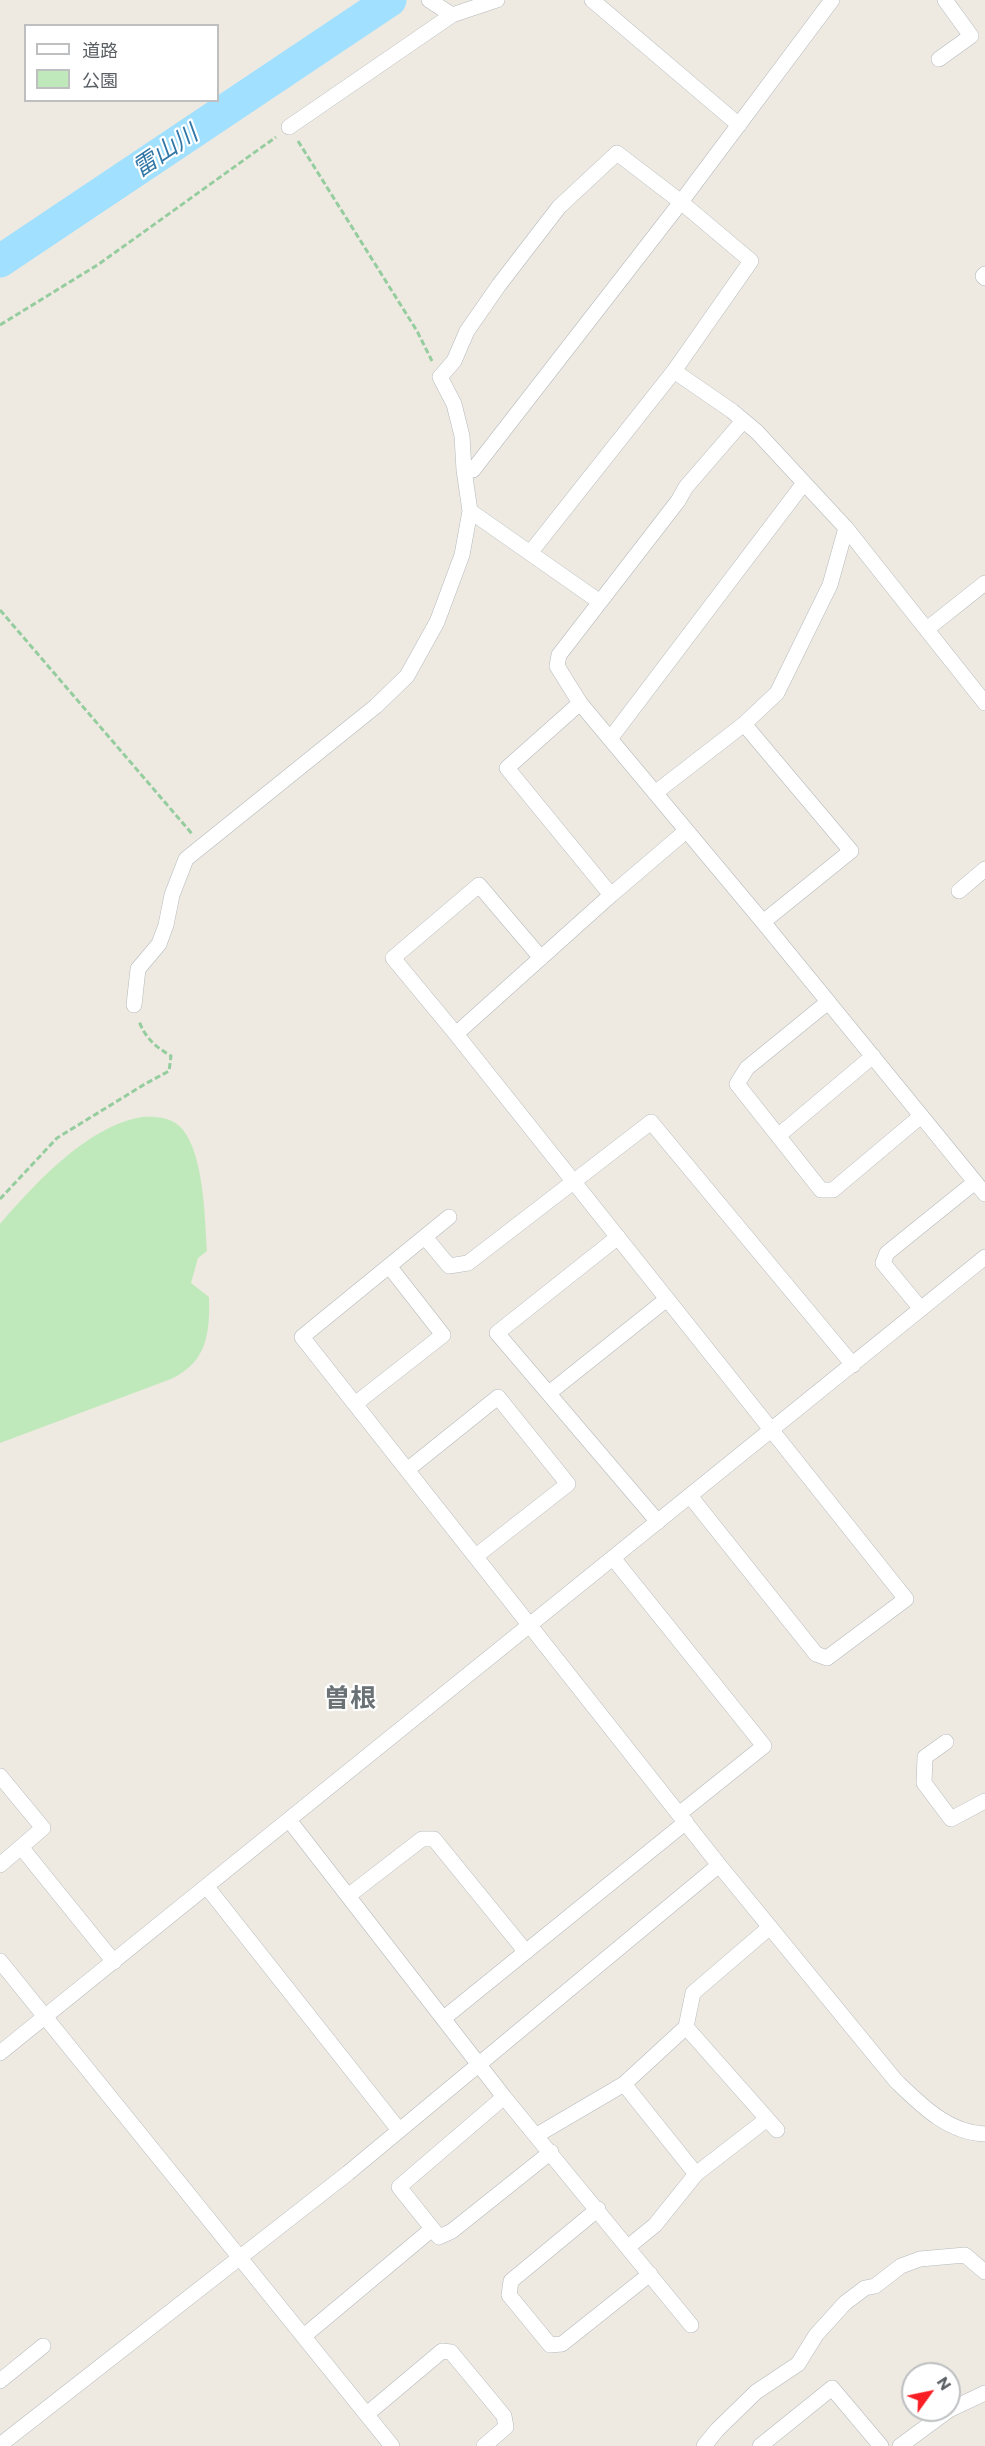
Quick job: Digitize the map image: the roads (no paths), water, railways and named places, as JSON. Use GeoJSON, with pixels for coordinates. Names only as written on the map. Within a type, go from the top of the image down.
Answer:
{"type":"FeatureCollection","features":[{"type":"Feature","properties":{"kind":"street"},"geometry":{"type":"LineString","coordinates":[[289,127],[441,7],[497,0]]}},
{"type":"Feature","properties":{"kind":"street"},"geometry":{"type":"LineString","coordinates":[[592,0],[739,125]]}},
{"type":"Feature","properties":{"kind":"street"},"geometry":{"type":"LineString","coordinates":[[464,471],[473,470],[681,202],[832,0]]}},
{"type":"Feature","properties":{"kind":"street"},"geometry":{"type":"LineString","coordinates":[[939,59],[971,36],[945,0]]}},
{"type":"Feature","properties":{"kind":"street"},"geometry":{"type":"LineString","coordinates":[[134,1005],[138,969],[159,944],[172,895],[186,859],[376,706],[407,676],[437,622],[453,584],[462,555],[470,511],[462,436],[454,404],[441,377],[454,361],[467,331],[559,207],[617,153],[681,202],[751,261],[675,371],[530,553]]}},
{"type":"Feature","properties":{"kind":"street"},"geometry":{"type":"LineString","coordinates":[[675,371],[743,421],[804,483],[846,528],[927,629],[979,684],[985,703]]}},
{"type":"Feature","properties":{"kind":"street"},"geometry":{"type":"LineString","coordinates":[[743,421],[686,487],[671,511],[559,655],[557,666],[580,703],[764,922],[985,1194]]}},
{"type":"Feature","properties":{"kind":"street"},"geometry":{"type":"LineString","coordinates":[[610,739],[804,483]]}},
{"type":"Feature","properties":{"kind":"street"},"geometry":{"type":"LineString","coordinates":[[470,511],[600,602]]}},
{"type":"Feature","properties":{"kind":"street"},"geometry":{"type":"LineString","coordinates":[[655,793],[744,724],[777,693],[830,585],[846,528]]}},
{"type":"Feature","properties":{"kind":"street"},"geometry":{"type":"LineString","coordinates":[[927,629],[985,584]]}},
{"type":"Feature","properties":{"kind":"street"},"geometry":{"type":"LineString","coordinates":[[580,703],[507,768],[611,895]]}},
{"type":"Feature","properties":{"kind":"street"},"geometry":{"type":"LineString","coordinates":[[744,724],[851,851],[764,922]]}},
{"type":"Feature","properties":{"kind":"street"},"geometry":{"type":"LineString","coordinates":[[456,1035],[611,895],[686,831]]}},
{"type":"Feature","properties":{"kind":"street"},"geometry":{"type":"LineString","coordinates":[[959,891],[985,869]]}},
{"type":"Feature","properties":{"kind":"street"},"geometry":{"type":"LineString","coordinates":[[541,958],[479,885],[393,958],[574,1181],[770,1431],[906,1599],[827,1658],[816,1654],[690,1496]]}},
{"type":"Feature","properties":{"kind":"street"},"geometry":{"type":"LineString","coordinates":[[828,1002],[747,1068],[737,1084],[821,1190],[833,1190],[921,1116]]}},
{"type":"Feature","properties":{"kind":"street"},"geometry":{"type":"LineString","coordinates":[[778,1136],[873,1056]]}},
{"type":"Feature","properties":{"kind":"street"},"geometry":{"type":"LineString","coordinates":[[425,1237],[449,1266],[468,1263],[651,1122],[853,1365]]}},
{"type":"Feature","properties":{"kind":"street"},"geometry":{"type":"LineString","coordinates":[[921,1309],[883,1263],[887,1253],[975,1182]]}},
{"type":"Feature","properties":{"kind":"street"},"geometry":{"type":"LineString","coordinates":[[449,1217],[302,1337],[531,1624],[719,1865],[896,2081],[923,2108],[956,2128],[972,2134],[985,2134]]}},
{"type":"Feature","properties":{"kind":"street"},"geometry":{"type":"LineString","coordinates":[[618,1237],[497,1333],[658,1522]]}},
{"type":"Feature","properties":{"kind":"street"},"geometry":{"type":"LineString","coordinates":[[0,2053],[985,1257]]}},
{"type":"Feature","properties":{"kind":"street"},"geometry":{"type":"LineString","coordinates":[[356,1404],[443,1335],[389,1266]]}},
{"type":"Feature","properties":{"kind":"street"},"geometry":{"type":"LineString","coordinates":[[549,1394],[667,1299]]}},
{"type":"Feature","properties":{"kind":"street"},"geometry":{"type":"LineString","coordinates":[[408,1470],[498,1396],[568,1484],[476,1556]]}},
{"type":"Feature","properties":{"kind":"street"},"geometry":{"type":"LineString","coordinates":[[444,2018],[526,1952],[764,1746],[613,1558]]}},
{"type":"Feature","properties":{"kind":"street"},"geometry":{"type":"LineString","coordinates":[[946,1742],[925,1756],[924,1784],[951,1819],[985,1801]]}},
{"type":"Feature","properties":{"kind":"street"},"geometry":{"type":"LineString","coordinates":[[0,1776],[43,1828],[0,1865]]}},
{"type":"Feature","properties":{"kind":"street"},"geometry":{"type":"LineString","coordinates":[[289,1820],[504,2097],[691,2325]]}},
{"type":"Feature","properties":{"kind":"street"},"geometry":{"type":"LineString","coordinates":[[348,1896],[422,1839],[434,1839],[526,1952]]}},
{"type":"Feature","properties":{"kind":"street"},"geometry":{"type":"LineString","coordinates":[[21,1847],[114,1962]]}},
{"type":"Feature","properties":{"kind":"street"},"geometry":{"type":"LineString","coordinates":[[0,2445],[241,2258],[719,1865]]}},
{"type":"Feature","properties":{"kind":"street"},"geometry":{"type":"LineString","coordinates":[[207,1887],[399,2130]]}},
{"type":"Feature","properties":{"kind":"street"},"geometry":{"type":"LineString","coordinates":[[537,2135],[624,2084],[686,2027],[693,1993],[770,1927]]}},
{"type":"Feature","properties":{"kind":"street"},"geometry":{"type":"LineString","coordinates":[[0,1961],[392,2446]]}},
{"type":"Feature","properties":{"kind":"street"},"geometry":{"type":"LineString","coordinates":[[628,2247],[655,2225],[696,2174],[772,2124],[686,2027]]}},
{"type":"Feature","properties":{"kind":"street"},"geometry":{"type":"LineString","coordinates":[[624,2084],[696,2174]]}},
{"type":"Feature","properties":{"kind":"street"},"geometry":{"type":"LineString","coordinates":[[504,2097],[399,2187],[432,2229],[439,2237],[452,2231],[551,2152]]}},
{"type":"Feature","properties":{"kind":"street"},"geometry":{"type":"LineString","coordinates":[[598,2209],[511,2281],[509,2295],[550,2345],[561,2344],[650,2274]]}},
{"type":"Feature","properties":{"kind":"street"},"geometry":{"type":"LineString","coordinates":[[304,2337],[432,2229]]}},
{"type":"Feature","properties":{"kind":"street"},"geometry":{"type":"LineString","coordinates":[[704,2446],[756,2392],[798,2364],[816,2335],[845,2303],[865,2288],[875,2286],[901,2266],[920,2259],[965,2255],[985,2272]]}},
{"type":"Feature","properties":{"kind":"street"},"geometry":{"type":"LineString","coordinates":[[0,2381],[43,2346]]}},
{"type":"Feature","properties":{"kind":"street"},"geometry":{"type":"LineString","coordinates":[[367,2414],[442,2351],[451,2352],[504,2416],[506,2427],[484,2446]]}},
{"type":"Feature","properties":{"kind":"street"},"geometry":{"type":"LineString","coordinates":[[760,2446],[832,2388],[881,2446]]}},
{"type":"Feature","properties":{"kind":"street"},"geometry":{"type":"LineString","coordinates":[[961,2404],[985,2392]]}},
{"type":"Feature","properties":{"kind":"street"},"geometry":{"type":"LineString","coordinates":[[900,2446],[933,2422]]}},
{"type":"Feature","properties":{"kind":"waterway","name":"雷山川"},"geometry":{"type":"LineString","coordinates":[[0,261],[390,0]]}},
{"type":"Feature","properties":{"kind":"district","name":"曽根"},"geometry":{"type":"Point","coordinates":[350,1698]}}]}
